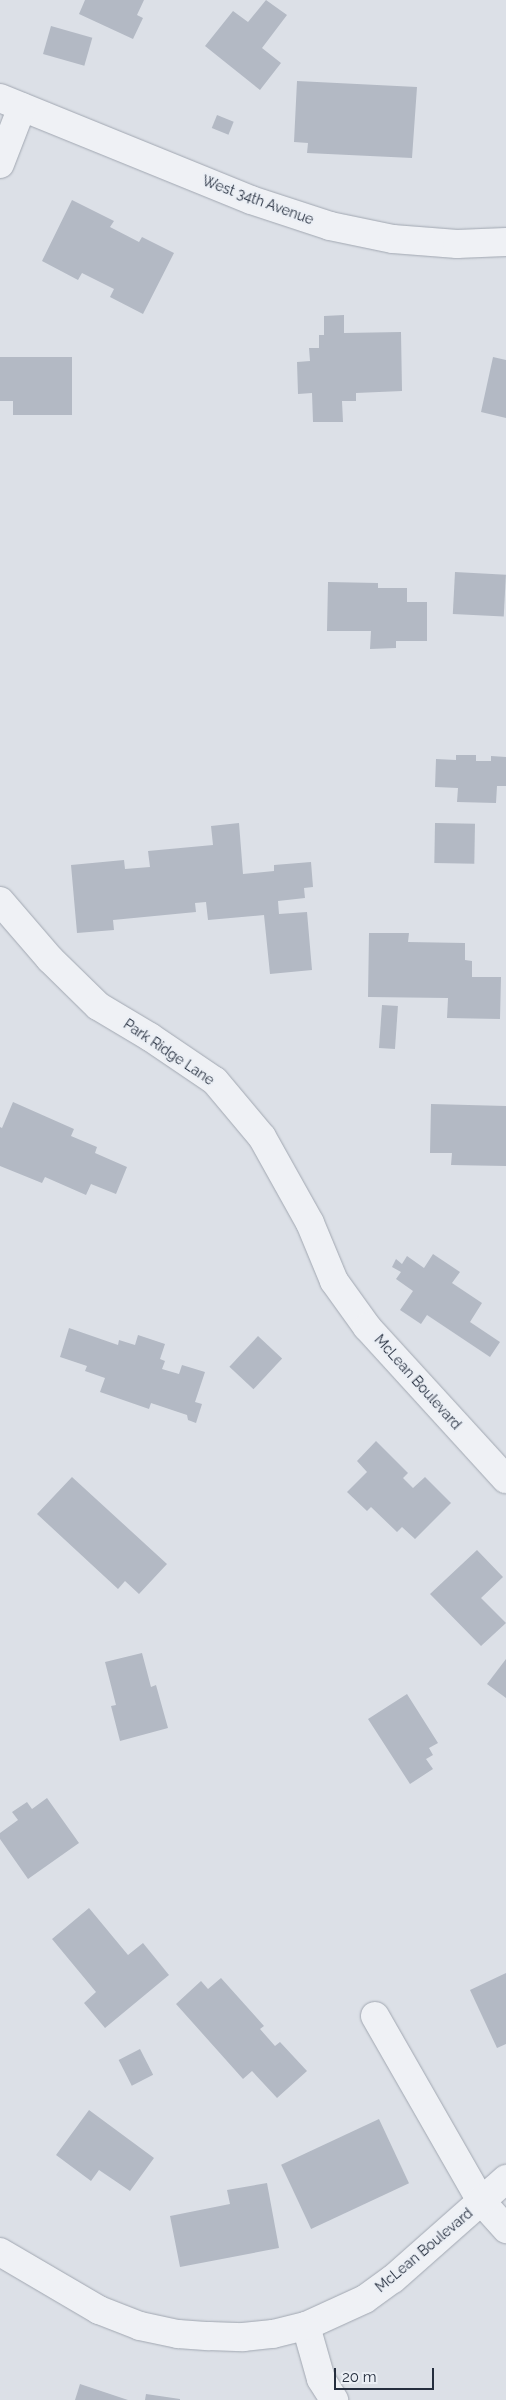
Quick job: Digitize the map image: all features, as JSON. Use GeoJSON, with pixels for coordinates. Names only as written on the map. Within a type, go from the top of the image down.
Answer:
{"type":"FeatureCollection","features":[{"type":"Feature","properties":{"kind":"street","name":"West 34th Avenue"},"geometry":{"type":"LineString","coordinates":[[0,164],[11,103],[251,200],[330,226],[393,239],[457,244],[506,242]]}},
{"type":"Feature","properties":{"kind":"street","name":"Park Ridge Lane"},"geometry":{"type":"LineString","coordinates":[[0,901],[50,959],[98,1006],[150,1037],[215,1081],[262,1138],[310,1223],[334,1281]]}},
{"type":"Feature","properties":{"kind":"street","name":"McLean Boulevard"},"geometry":{"type":"LineString","coordinates":[[334,1281],[368,1327],[506,1478]]}},
{"type":"Feature","properties":{"kind":"street"},"geometry":{"type":"LineString","coordinates":[[375,2016],[481,2201],[506,2229]]}},
{"type":"Feature","properties":{"kind":"street","name":"McLean Boulevard"},"geometry":{"type":"LineString","coordinates":[[0,2252],[99,2310],[140,2326],[178,2334],[242,2337],[273,2334],[306,2326],[365,2299],[393,2279],[506,2179]]}},
{"type":"Feature","properties":{"kind":"street"},"geometry":{"type":"LineString","coordinates":[[306,2326],[321,2379],[334,2400]]}},
{"type":"Feature","properties":{"kind":"building"},"geometry":{"type":"Polygon","coordinates":[[[85,0],[144,0],[137,15],[143,18],[133,39],[79,14],[85,0]]]}},
{"type":"Feature","properties":{"kind":"building"},"geometry":{"type":"Polygon","coordinates":[[[266,0],[287,15],[262,48],[281,63],[260,90],[205,46],[233,11],[248,22],[266,0]]]}},
{"type":"Feature","properties":{"kind":"building"},"geometry":{"type":"Polygon","coordinates":[[[51,26],[92,38],[84,66],[43,54],[51,26]]]}},
{"type":"Feature","properties":{"kind":"building"},"geometry":{"type":"Polygon","coordinates":[[[297,81],[417,87],[412,158],[307,153],[308,143],[294,142],[297,81]]]}},
{"type":"Feature","properties":{"kind":"building"},"geometry":{"type":"Polygon","coordinates":[[[217,115],[234,122],[228,135],[212,128],[217,115]]]}},
{"type":"Feature","properties":{"kind":"building"},"geometry":{"type":"Polygon","coordinates":[[[72,200],[114,221],[110,227],[139,242],[142,237],[174,253],[143,314],[110,297],[114,289],[82,273],[78,280],[42,261],[72,200]]]}},
{"type":"Feature","properties":{"kind":"building"},"geometry":{"type":"Polygon","coordinates":[[[344,315],[344,333],[401,332],[402,391],[356,393],[356,401],[342,401],[343,422],[313,422],[312,393],[298,394],[297,362],[310,361],[309,348],[319,348],[319,335],[324,335],[324,316],[344,315]]]}},
{"type":"Feature","properties":{"kind":"building"},"geometry":{"type":"Polygon","coordinates":[[[0,357],[72,357],[72,415],[13,415],[13,401],[0,401],[0,357]]]}},
{"type":"Feature","properties":{"kind":"building"},"geometry":{"type":"Polygon","coordinates":[[[493,357],[506,360],[506,418],[481,412],[493,357]]]}},
{"type":"Feature","properties":{"kind":"building"},"geometry":{"type":"Polygon","coordinates":[[[455,572],[506,575],[504,617],[453,614],[455,572]]]}},
{"type":"Feature","properties":{"kind":"building"},"geometry":{"type":"Polygon","coordinates":[[[328,582],[378,583],[378,588],[407,588],[407,602],[427,602],[427,641],[396,641],[396,648],[370,649],[371,631],[327,631],[328,582]]]}},
{"type":"Feature","properties":{"kind":"building"},"geometry":{"type":"Polygon","coordinates":[[[456,755],[476,755],[476,761],[491,761],[491,756],[506,757],[506,786],[497,786],[496,803],[457,802],[458,788],[435,787],[436,759],[456,760],[456,755]]]}},
{"type":"Feature","properties":{"kind":"building"},"geometry":{"type":"Polygon","coordinates":[[[239,823],[243,874],[274,871],[274,865],[311,862],[313,887],[304,888],[305,898],[278,901],[279,914],[307,912],[312,970],[270,974],[264,915],[208,920],[206,902],[195,903],[196,912],[113,920],[114,930],[77,933],[71,865],[124,860],[125,869],[150,867],[148,851],[213,845],[211,826],[239,823]]]}},
{"type":"Feature","properties":{"kind":"building"},"geometry":{"type":"Polygon","coordinates":[[[435,823],[475,824],[474,864],[434,863],[435,823]]]}},
{"type":"Feature","properties":{"kind":"building"},"geometry":{"type":"Polygon","coordinates":[[[369,933],[409,933],[408,942],[465,943],[465,960],[472,961],[472,977],[501,977],[500,1019],[447,1018],[448,998],[368,997],[369,933]]]}},
{"type":"Feature","properties":{"kind":"building"},"geometry":{"type":"Polygon","coordinates":[[[382,1005],[398,1006],[395,1049],[379,1048],[382,1005]]]}},
{"type":"Feature","properties":{"kind":"building"},"geometry":{"type":"Polygon","coordinates":[[[13,1102],[74,1129],[71,1136],[97,1147],[95,1153],[127,1167],[116,1194],[91,1184],[86,1195],[45,1177],[42,1183],[0,1166],[0,1127],[2,1128],[13,1102]]]}},
{"type":"Feature","properties":{"kind":"building"},"geometry":{"type":"Polygon","coordinates":[[[431,1104],[506,1106],[506,1166],[451,1165],[452,1153],[430,1153],[431,1104]]]}},
{"type":"Feature","properties":{"kind":"building"},"geometry":{"type":"Polygon","coordinates":[[[433,1254],[460,1272],[452,1283],[482,1303],[470,1322],[500,1342],[490,1357],[427,1315],[421,1324],[400,1310],[413,1291],[396,1279],[401,1272],[392,1267],[396,1259],[402,1264],[407,1256],[424,1268],[433,1254]]]}},
{"type":"Feature","properties":{"kind":"building"},"geometry":{"type":"Polygon","coordinates":[[[69,1328],[118,1345],[119,1340],[135,1345],[138,1335],[165,1344],[160,1359],[165,1361],[162,1369],[179,1374],[182,1365],[205,1372],[195,1402],[202,1404],[196,1423],[188,1420],[187,1415],[151,1403],[149,1409],[100,1392],[105,1378],[85,1371],[87,1366],[60,1357],[69,1328]]]}},
{"type":"Feature","properties":{"kind":"building"},"geometry":{"type":"Polygon","coordinates":[[[258,1336],[282,1359],[253,1389],[229,1367],[258,1336]]]}},
{"type":"Feature","properties":{"kind":"building"},"geometry":{"type":"Polygon","coordinates":[[[376,1441],[408,1473],[403,1478],[413,1488],[425,1477],[451,1503],[415,1539],[402,1527],[397,1532],[371,1507],[367,1511],[347,1492],[367,1472],[357,1461],[376,1441]]]}},
{"type":"Feature","properties":{"kind":"building"},"geometry":{"type":"Polygon","coordinates":[[[72,1477],[167,1564],[139,1594],[125,1581],[118,1589],[37,1514],[72,1477]]]}},
{"type":"Feature","properties":{"kind":"building"},"geometry":{"type":"Polygon","coordinates":[[[477,1550],[503,1577],[481,1598],[506,1623],[481,1646],[430,1594],[477,1550]]]}},
{"type":"Feature","properties":{"kind":"building"},"geometry":{"type":"Polygon","coordinates":[[[142,1653],[151,1687],[156,1685],[168,1728],[120,1741],[111,1706],[116,1705],[105,1662],[142,1653]]]}},
{"type":"Feature","properties":{"kind":"building"},"geometry":{"type":"Polygon","coordinates":[[[506,1659],[506,1698],[487,1684],[506,1659]]]}},
{"type":"Feature","properties":{"kind":"building"},"geometry":{"type":"Polygon","coordinates":[[[407,1694],[438,1743],[429,1748],[433,1755],[426,1759],[433,1769],[410,1784],[368,1719],[407,1694]]]}},
{"type":"Feature","properties":{"kind":"building"},"geometry":{"type":"Polygon","coordinates":[[[47,1798],[79,1843],[28,1879],[0,1839],[0,1833],[18,1820],[12,1812],[27,1802],[32,1809],[47,1798]]]}},
{"type":"Feature","properties":{"kind":"building"},"geometry":{"type":"Polygon","coordinates":[[[89,1908],[128,1955],[143,1943],[169,1975],[105,2028],[84,2003],[96,1992],[52,1939],[89,1908]]]}},
{"type":"Feature","properties":{"kind":"building"},"geometry":{"type":"Polygon","coordinates":[[[506,1973],[506,2044],[497,2048],[470,1990],[506,1973]]]}},
{"type":"Feature","properties":{"kind":"building"},"geometry":{"type":"Polygon","coordinates":[[[221,1978],[264,2026],[260,2029],[275,2046],[280,2042],[307,2071],[277,2098],[252,2071],[243,2079],[176,2004],[201,1981],[208,1989],[221,1978]]]}},
{"type":"Feature","properties":{"kind":"building"},"geometry":{"type":"Polygon","coordinates":[[[140,2049],[153,2075],[132,2086],[119,2060],[140,2049]]]}},
{"type":"Feature","properties":{"kind":"building"},"geometry":{"type":"Polygon","coordinates":[[[89,2110],[154,2158],[130,2191],[99,2170],[91,2181],[56,2155],[89,2110]]]}},
{"type":"Feature","properties":{"kind":"building"},"geometry":{"type":"Polygon","coordinates":[[[379,2119],[409,2183],[311,2229],[281,2165],[379,2119]]]}},
{"type":"Feature","properties":{"kind":"building"},"geometry":{"type":"Polygon","coordinates":[[[267,2183],[279,2248],[180,2267],[170,2216],[230,2204],[227,2190],[267,2183]]]}},
{"type":"Feature","properties":{"kind":"building"},"geometry":{"type":"Polygon","coordinates":[[[80,2384],[128,2400],[75,2400],[80,2384]]]}},
{"type":"Feature","properties":{"kind":"building"},"geometry":{"type":"Polygon","coordinates":[[[146,2394],[180,2399],[180,2400],[145,2400],[146,2394]]]}}]}
